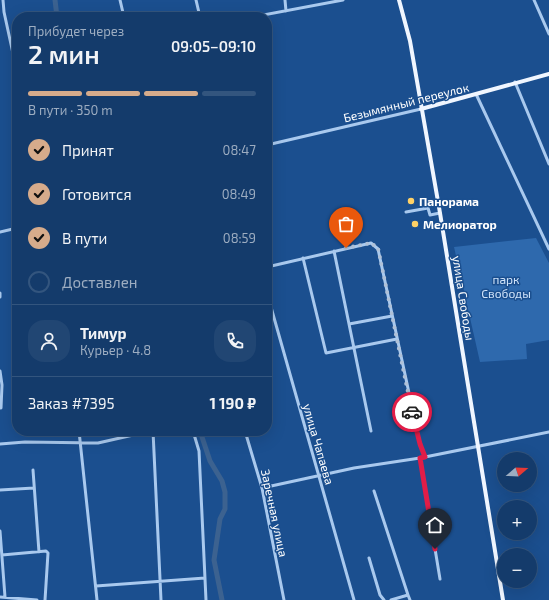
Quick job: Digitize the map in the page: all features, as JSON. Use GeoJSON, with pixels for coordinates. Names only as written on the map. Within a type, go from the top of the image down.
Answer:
{"type":"FeatureCollection","features":[{"type":"Feature","properties":{"kind":"main road","name":"улица Свободы"},"geometry":{"type":"LineString","coordinates":[[399,0],[410,41],[440,213],[502,600]]}},
{"type":"Feature","properties":{"kind":"main road","name":"Безымянный переулок"},"geometry":{"type":"LineString","coordinates":[[421,109],[514,82],[549,74]]}},
{"type":"Feature","properties":{"kind":"street"},"geometry":{"type":"LineString","coordinates":[[4,0],[2,12],[12,52]]}},
{"type":"Feature","properties":{"kind":"street"},"geometry":{"type":"LineString","coordinates":[[120,0],[123,12]]}},
{"type":"Feature","properties":{"kind":"street"},"geometry":{"type":"LineString","coordinates":[[196,0],[199,12]]}},
{"type":"Feature","properties":{"kind":"street"},"geometry":{"type":"LineString","coordinates":[[285,0],[286,11]]}},
{"type":"Feature","properties":{"kind":"street"},"geometry":{"type":"LineString","coordinates":[[272,14],[343,0]]}},
{"type":"Feature","properties":{"kind":"street"},"geometry":{"type":"LineString","coordinates":[[534,0],[549,34]]}},
{"type":"Feature","properties":{"kind":"street"},"geometry":{"type":"LineString","coordinates":[[514,82],[549,164]]}},
{"type":"Feature","properties":{"kind":"street"},"geometry":{"type":"LineString","coordinates":[[476,94],[549,250]]}},
{"type":"Feature","properties":{"kind":"street","name":"Безымянный переулок"},"geometry":{"type":"LineString","coordinates":[[272,144],[421,109]]}},
{"type":"Feature","properties":{"kind":"street"},"geometry":{"type":"LineString","coordinates":[[406,212],[428,208],[430,215],[440,213]]}},
{"type":"Feature","properties":{"kind":"street"},"geometry":{"type":"LineString","coordinates":[[0,232],[12,229]]}},
{"type":"Feature","properties":{"kind":"street"},"geometry":{"type":"LineString","coordinates":[[272,266],[371,243],[378,248],[420,444],[425,457]]}},
{"type":"Feature","properties":{"kind":"street"},"geometry":{"type":"LineString","coordinates":[[334,251],[371,431]]}},
{"type":"Feature","properties":{"kind":"street"},"geometry":{"type":"LineString","coordinates":[[303,258],[326,353],[397,339]]}},
{"type":"Feature","properties":{"kind":"street","name":"улица Чапаева"},"geometry":{"type":"LineString","coordinates":[[272,311],[354,600]]}},
{"type":"Feature","properties":{"kind":"street"},"geometry":{"type":"LineString","coordinates":[[349,324],[392,316]]}},
{"type":"Feature","properties":{"kind":"street"},"geometry":{"type":"LineString","coordinates":[[0,371],[2,385],[1,408]]}},
{"type":"Feature","properties":{"kind":"street"},"geometry":{"type":"LineString","coordinates":[[262,488],[354,468],[420,458],[549,432]]}},
{"type":"Feature","properties":{"kind":"street"},"geometry":{"type":"LineString","coordinates":[[80,436],[97,600]]}},
{"type":"Feature","properties":{"kind":"street"},"geometry":{"type":"LineString","coordinates":[[0,444],[25,442],[81,444],[98,443],[130,436]]}},
{"type":"Feature","properties":{"kind":"street"},"geometry":{"type":"LineString","coordinates":[[152,436],[161,600]]}},
{"type":"Feature","properties":{"kind":"street"},"geometry":{"type":"LineString","coordinates":[[194,436],[199,451],[206,600]]}},
{"type":"Feature","properties":{"kind":"street","name":"Заречная улица"},"geometry":{"type":"LineString","coordinates":[[246,436],[262,488],[284,600]]}},
{"type":"Feature","properties":{"kind":"street"},"geometry":{"type":"LineString","coordinates":[[420,458],[440,579]]}},
{"type":"Feature","properties":{"kind":"street"},"geometry":{"type":"LineString","coordinates":[[33,470],[39,552]]}},
{"type":"Feature","properties":{"kind":"street"},"geometry":{"type":"LineString","coordinates":[[0,490],[34,488]]}},
{"type":"Feature","properties":{"kind":"street"},"geometry":{"type":"LineString","coordinates":[[374,491],[410,600]]}},
{"type":"Feature","properties":{"kind":"street"},"geometry":{"type":"LineString","coordinates":[[0,531],[5,598]]}},
{"type":"Feature","properties":{"kind":"street"},"geometry":{"type":"LineString","coordinates":[[2,555],[46,551],[48,553],[45,600]]}},
{"type":"Feature","properties":{"kind":"street"},"geometry":{"type":"LineString","coordinates":[[368,558],[380,595],[384,600]]}},
{"type":"Feature","properties":{"kind":"street"},"geometry":{"type":"LineString","coordinates":[[96,586],[205,578]]}},
{"type":"Feature","properties":{"kind":"street"},"geometry":{"type":"LineString","coordinates":[[391,600],[408,595]]}},
{"type":"Feature","properties":{"kind":"street"},"geometry":{"type":"LineString","coordinates":[[0,597],[37,600]]}},
{"type":"Feature","properties":{"kind":"green space","name":"парк Свободы"},"geometry":{"type":"Polygon","coordinates":[[[536,238],[549,263],[549,340],[526,344],[527,359],[480,362],[454,247],[536,238]]]}},
{"type":"Feature","properties":{"kind":"waterway"},"geometry":{"type":"LineString","coordinates":[[55,0],[56,12]]}},
{"type":"Feature","properties":{"kind":"waterway"},"geometry":{"type":"LineString","coordinates":[[202,436],[210,461],[222,481],[225,492],[225,509],[220,519],[214,560],[222,600]]}},
{"type":"Feature","properties":{"kind":"way so far"},"geometry":{"type":"LineString","coordinates":[[346,248],[371,243],[378,248],[412,412]]}},
{"type":"Feature","properties":{"kind":"place","name":"Панорама"},"geometry":{"type":"Point","coordinates":[411,201]}},
{"type":"Feature","properties":{"kind":"place","name":"Мелиоратор"},"geometry":{"type":"Point","coordinates":[415,224]}},
{"type":"Feature","properties":{"kind":"route"},"geometry":{"type":"LineString","coordinates":[[412,412],[425,457],[420,458],[435,549]]}}]}
